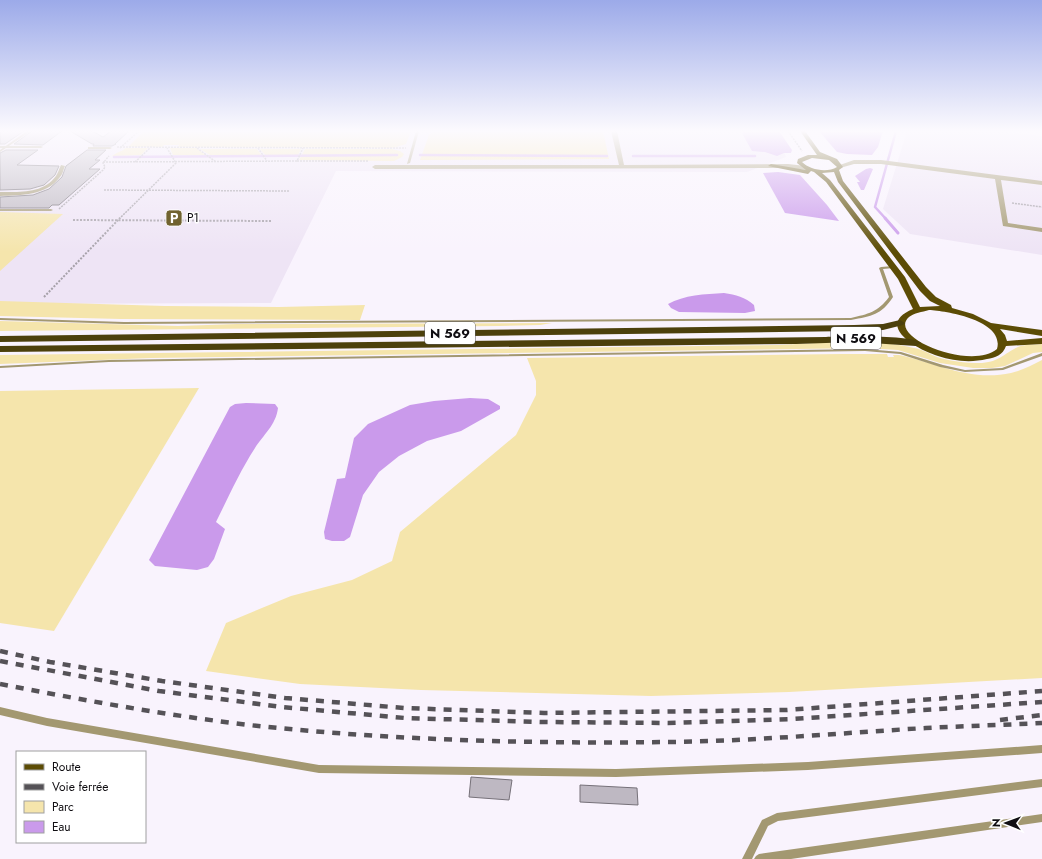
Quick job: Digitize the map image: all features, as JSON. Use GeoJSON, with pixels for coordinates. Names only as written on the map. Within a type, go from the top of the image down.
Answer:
{"type":"FeatureCollection","features":[{"type":"Feature","properties":{"kind":"highway","name":"N 569"},"geometry":{"type":"LineString","coordinates":[[0,339],[854,328],[883,327],[900,322]]}},
{"type":"Feature","properties":{"kind":"highway","name":"N 569"},"geometry":{"type":"LineString","coordinates":[[0,349],[796,341],[839,338],[878,339],[916,343]]}},
{"type":"Feature","properties":{"kind":"main road"},"geometry":{"type":"LineString","coordinates":[[808,171],[814,174],[825,188],[836,198],[843,201]]}},
{"type":"Feature","properties":{"kind":"main road"},"geometry":{"type":"LineString","coordinates":[[817,171],[828,181],[893,267],[910,292],[917,309]]}},
{"type":"Feature","properties":{"kind":"main road"},"geometry":{"type":"LineString","coordinates":[[838,171],[840,181],[923,289],[933,299],[955,310],[980,319],[990,325],[1002,338],[1004,344],[1001,351],[992,356],[971,358],[946,356],[916,343],[901,329],[900,322],[902,317],[908,312],[917,309],[942,308],[955,310]]}},
{"type":"Feature","properties":{"kind":"main road"},"geometry":{"type":"LineString","coordinates":[[990,325],[1042,333]]}},
{"type":"Feature","properties":{"kind":"main road"},"geometry":{"type":"LineString","coordinates":[[1004,344],[1042,341]]}},
{"type":"Feature","properties":{"kind":"street"},"geometry":{"type":"LineString","coordinates":[[0,194],[34,193],[42,190],[58,177],[61,171]]}},
{"type":"Feature","properties":{"kind":"street"},"geometry":{"type":"LineString","coordinates":[[952,171],[1042,183]]}},
{"type":"Feature","properties":{"kind":"street"},"geometry":{"type":"LineString","coordinates":[[998,177],[1005,225],[1042,230]]}},
{"type":"Feature","properties":{"kind":"lane"},"geometry":{"type":"LineString","coordinates":[[0,210],[51,210]]}},
{"type":"Feature","properties":{"kind":"lane"},"geometry":{"type":"LineString","coordinates":[[0,319],[124,323],[851,319],[871,315],[884,308],[891,297],[881,268],[893,267]]}},
{"type":"Feature","properties":{"kind":"lane"},"geometry":{"type":"LineString","coordinates":[[0,367],[109,361],[865,350],[901,353],[965,371],[984,371],[1003,369],[1042,354]]}},
{"type":"Feature","properties":{"kind":"lane"},"geometry":{"type":"LineString","coordinates":[[0,711],[47,722],[319,769],[623,773],[808,766],[1042,749]]}},
{"type":"Feature","properties":{"kind":"lane"},"geometry":{"type":"LineString","coordinates":[[747,859],[765,823],[777,817],[1042,783]]}},
{"type":"Feature","properties":{"kind":"lane"},"geometry":{"type":"LineString","coordinates":[[759,859],[795,856],[1042,818]]}},
{"type":"Feature","properties":{"kind":"path"},"geometry":{"type":"LineString","coordinates":[[51,210],[60,208],[102,171]]}},
{"type":"Feature","properties":{"kind":"path"},"geometry":{"type":"LineString","coordinates":[[44,297],[147,190],[167,171]]}},
{"type":"Feature","properties":{"kind":"path"},"geometry":{"type":"LineString","coordinates":[[104,190],[290,190]]}},
{"type":"Feature","properties":{"kind":"path"},"geometry":{"type":"LineString","coordinates":[[1001,202],[1042,207]]}},
{"type":"Feature","properties":{"kind":"path"},"geometry":{"type":"LineString","coordinates":[[73,220],[271,221]]}},
{"type":"Feature","properties":{"kind":"shaded area","name":"P1"},"geometry":{"type":"Polygon","coordinates":[[[0,171],[336,171],[271,303],[0,304],[0,171]]]}},
{"type":"Feature","properties":{"kind":"shaded area","name":"P1"},"geometry":{"type":"Polygon","coordinates":[[[372,171],[749,171],[747,172],[372,171]]]}},
{"type":"Feature","properties":{"kind":"shaded area"},"geometry":{"type":"Polygon","coordinates":[[[895,171],[1042,171],[1042,255],[910,234],[883,209],[895,171]]]}},
{"type":"Feature","properties":{"kind":"green space"},"geometry":{"type":"Polygon","coordinates":[[[1,212],[63,214],[0,271],[1,212]]]}},
{"type":"Feature","properties":{"kind":"green space"},"geometry":{"type":"Polygon","coordinates":[[[0,301],[165,306],[279,307],[365,305],[360,320],[121,319],[0,316],[0,301]]]}},
{"type":"Feature","properties":{"kind":"green space"},"geometry":{"type":"Polygon","coordinates":[[[0,321],[178,326],[237,324],[552,323],[540,325],[499,326],[0,331],[0,321]]]}},
{"type":"Feature","properties":{"kind":"green space"},"geometry":{"type":"Polygon","coordinates":[[[865,342],[902,345],[923,350],[947,360],[974,363],[986,363],[996,360],[1024,345],[1042,344],[1042,352],[1033,353],[1005,366],[992,368],[973,368],[940,363],[898,350],[866,348],[151,358],[0,364],[0,355],[779,345],[865,342]]]}},
{"type":"Feature","properties":{"kind":"green space"},"geometry":{"type":"Polygon","coordinates":[[[887,354],[888,357],[899,355],[954,370],[982,375],[996,375],[1015,372],[1042,360],[1042,678],[789,692],[651,696],[421,690],[300,684],[206,671],[226,623],[291,596],[352,580],[392,561],[400,532],[516,435],[536,395],[536,381],[527,358],[887,354]]]}},
{"type":"Feature","properties":{"kind":"green space"},"geometry":{"type":"Polygon","coordinates":[[[199,388],[54,631],[0,623],[0,391],[199,388]]]}},
{"type":"Feature","properties":{"kind":"water"},"geometry":{"type":"Polygon","coordinates":[[[863,171],[872,171],[864,190],[861,190],[857,182],[860,182],[855,176],[863,171]]]}},
{"type":"Feature","properties":{"kind":"water"},"geometry":{"type":"Polygon","coordinates":[[[778,172],[800,175],[839,221],[785,213],[763,173],[778,172]]]}},
{"type":"Feature","properties":{"kind":"water"},"geometry":{"type":"Polygon","coordinates":[[[724,293],[744,298],[754,305],[755,311],[745,313],[679,312],[671,308],[668,304],[688,297],[724,293]]]}},
{"type":"Feature","properties":{"kind":"water"},"geometry":{"type":"Polygon","coordinates":[[[470,398],[488,399],[500,406],[500,409],[461,431],[427,441],[399,456],[379,472],[363,495],[350,537],[344,541],[332,541],[325,539],[324,532],[337,479],[345,478],[354,438],[368,424],[410,405],[470,398]]]}},
{"type":"Feature","properties":{"kind":"water"},"geometry":{"type":"Polygon","coordinates":[[[235,404],[275,404],[278,408],[277,414],[272,425],[244,466],[216,522],[225,529],[214,559],[208,567],[197,570],[155,566],[149,560],[230,407],[235,404]]]}},
{"type":"Feature","properties":{"kind":"building"},"geometry":{"type":"Polygon","coordinates":[[[0,171],[57,171],[55,175],[44,185],[30,189],[0,190],[0,171]]]}},
{"type":"Feature","properties":{"kind":"building"},"geometry":{"type":"Polygon","coordinates":[[[64,171],[98,171],[59,205],[52,205],[49,208],[0,208],[0,197],[33,195],[49,189],[62,177],[64,171]]]}},
{"type":"Feature","properties":{"kind":"building"},"geometry":{"type":"Polygon","coordinates":[[[471,777],[512,780],[509,800],[469,797],[471,777]]]}},
{"type":"Feature","properties":{"kind":"building"},"geometry":{"type":"Polygon","coordinates":[[[580,785],[637,788],[638,805],[580,802],[580,785]]]}},
{"type":"Feature","properties":{"kind":"waterway"},"geometry":{"type":"LineString","coordinates":[[885,171],[875,207],[886,219]]}},
{"type":"Feature","properties":{"kind":"waterway"},"geometry":{"type":"LineString","coordinates":[[885,218],[898,233]]}},
{"type":"Feature","properties":{"kind":"railway"},"geometry":{"type":"LineString","coordinates":[[0,651],[50,662],[162,681],[285,698],[404,708],[544,713],[787,710],[1042,691]]}},
{"type":"Feature","properties":{"kind":"railway"},"geometry":{"type":"LineString","coordinates":[[0,661],[159,691],[282,707],[405,718],[542,722],[668,723],[792,719],[1042,702]]}},
{"type":"Feature","properties":{"kind":"railway"},"geometry":{"type":"LineString","coordinates":[[0,684],[124,707],[249,725],[354,734],[459,740],[564,742],[701,741],[1042,723]]}},
{"type":"Feature","properties":{"kind":"railway"},"geometry":{"type":"LineString","coordinates":[[1000,720],[1042,715]]}},
{"type":"Feature","properties":{"kind":"place","name":"P1"},"geometry":{"type":"Point","coordinates":[174,218]}}]}
